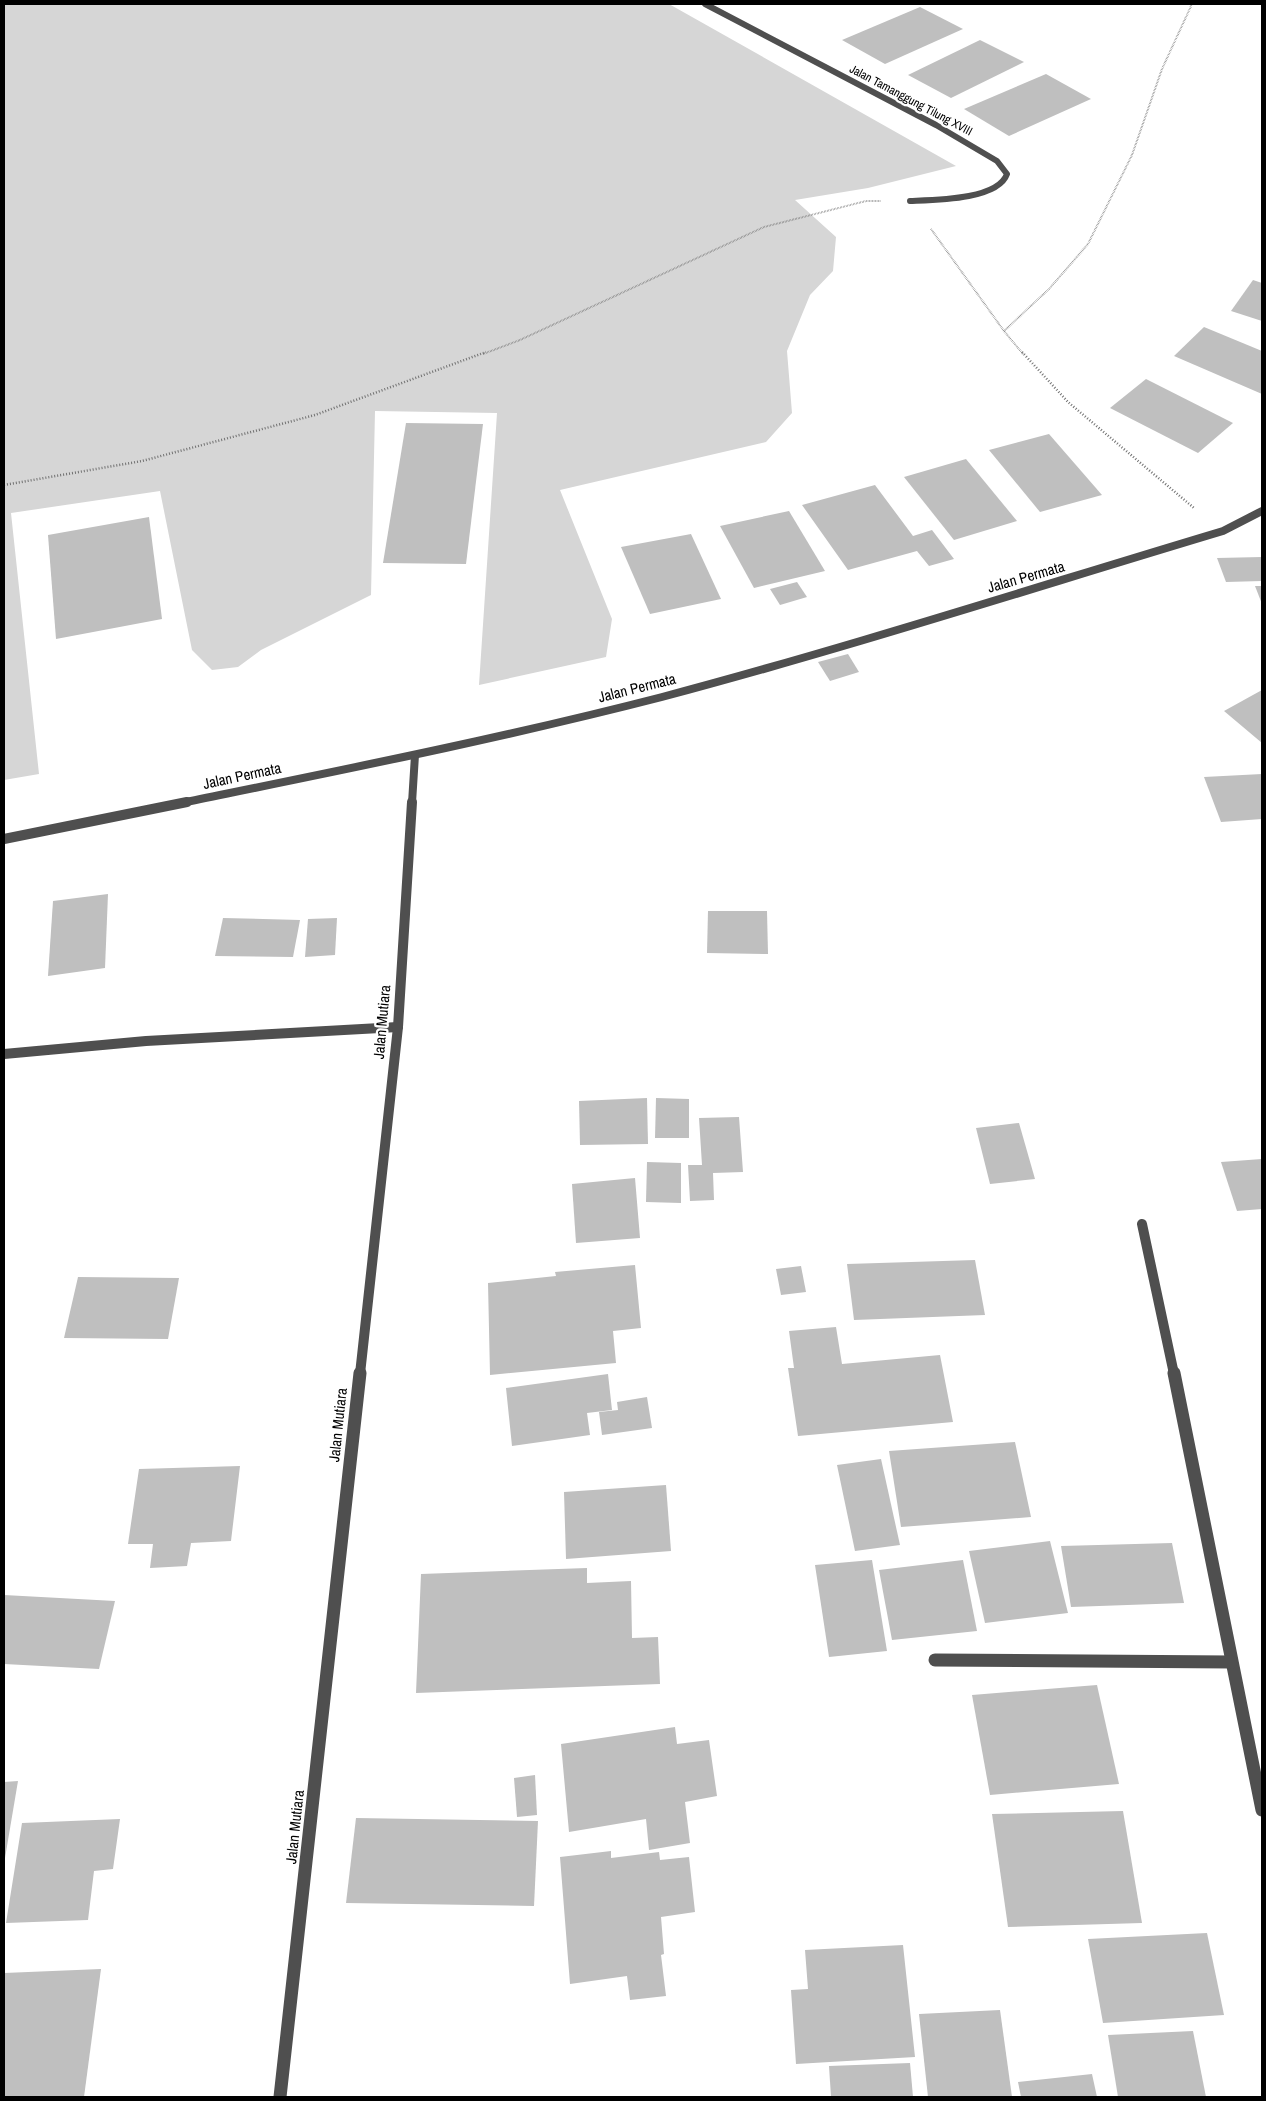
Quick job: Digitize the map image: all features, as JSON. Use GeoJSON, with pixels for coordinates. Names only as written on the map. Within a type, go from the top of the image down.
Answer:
{"type":"FeatureCollection","features":[{"type":"Feature","properties":{"kind":"street","name":"Jalan Tamanggung Tilung XVIII"},"geometry":{"type":"LineString","coordinates":[[705,4],[936,125],[997,161],[1007,174],[1005,181],[999,186],[986,191],[931,200],[910,201]]}},
{"type":"Feature","properties":{"kind":"street","name":"Jalan Permata"},"geometry":{"type":"LineString","coordinates":[[4,839],[415,754],[670,694],[828,650],[1223,531],[1262,510]]}},
{"type":"Feature","properties":{"kind":"street","name":"Jalan Mutiara"},"geometry":{"type":"LineString","coordinates":[[280,2097],[398,1028],[415,754]]}},
{"type":"Feature","properties":{"kind":"street"},"geometry":{"type":"LineString","coordinates":[[4,1054],[146,1041],[398,1028]]}},
{"type":"Feature","properties":{"kind":"street"},"geometry":{"type":"LineString","coordinates":[[1142,1224],[1262,1810]]}},
{"type":"Feature","properties":{"kind":"street"},"geometry":{"type":"LineString","coordinates":[[935,1660],[1232,1662]]}},
{"type":"Feature","properties":{"kind":"path"},"geometry":{"type":"LineString","coordinates":[[1004,331],[1049,289],[1088,244],[1132,156],[1162,69],[1192,4]]}},
{"type":"Feature","properties":{"kind":"path"},"geometry":{"type":"LineString","coordinates":[[4,485],[142,461],[315,415],[520,340],[764,227],[866,201],[910,201],[1004,331],[1031,364],[1068,402],[1223,531]]}},
{"type":"Feature","properties":{"kind":"shaded area"},"geometry":{"type":"Polygon","coordinates":[[[4,4],[669,4],[956,166],[868,188],[795,200],[836,237],[833,271],[810,295],[787,351],[792,413],[766,442],[560,490],[612,619],[606,657],[479,685],[497,413],[375,411],[371,595],[261,650],[238,667],[212,670],[192,650],[160,491],[11,513],[39,774],[4,780],[4,4]]]}},
{"type":"Feature","properties":{"kind":"building"},"geometry":{"type":"Polygon","coordinates":[[[920,7],[963,29],[885,64],[842,40],[920,7]]]}},
{"type":"Feature","properties":{"kind":"building"},"geometry":{"type":"Polygon","coordinates":[[[980,40],[1024,62],[951,98],[908,75],[980,40]]]}},
{"type":"Feature","properties":{"kind":"building"},"geometry":{"type":"Polygon","coordinates":[[[1046,74],[1091,99],[1009,136],[964,109],[1046,74]]]}},
{"type":"Feature","properties":{"kind":"building"},"geometry":{"type":"Polygon","coordinates":[[[1253,280],[1262,283],[1262,321],[1231,311],[1253,280]]]}},
{"type":"Feature","properties":{"kind":"building"},"geometry":{"type":"Polygon","coordinates":[[[1204,327],[1262,351],[1262,394],[1174,356],[1204,327]]]}},
{"type":"Feature","properties":{"kind":"building"},"geometry":{"type":"Polygon","coordinates":[[[1146,379],[1233,423],[1198,453],[1110,408],[1146,379]]]}},
{"type":"Feature","properties":{"kind":"building"},"geometry":{"type":"Polygon","coordinates":[[[406,423],[483,424],[466,564],[383,563],[406,423]]]}},
{"type":"Feature","properties":{"kind":"building"},"geometry":{"type":"Polygon","coordinates":[[[1049,434],[1102,495],[1040,512],[989,450],[1049,434]]]}},
{"type":"Feature","properties":{"kind":"building"},"geometry":{"type":"Polygon","coordinates":[[[966,459],[1017,521],[954,540],[904,477],[966,459]]]}},
{"type":"Feature","properties":{"kind":"building"},"geometry":{"type":"Polygon","coordinates":[[[875,485],[913,536],[932,530],[954,559],[929,566],[917,551],[848,570],[802,505],[875,485]]]}},
{"type":"Feature","properties":{"kind":"building"},"geometry":{"type":"Polygon","coordinates":[[[789,511],[825,571],[754,588],[720,526],[789,511]]]}},
{"type":"Feature","properties":{"kind":"building"},"geometry":{"type":"Polygon","coordinates":[[[149,517],[162,619],[56,639],[48,535],[149,517]]]}},
{"type":"Feature","properties":{"kind":"building"},"geometry":{"type":"Polygon","coordinates":[[[691,534],[721,599],[650,614],[621,547],[691,534]]]}},
{"type":"Feature","properties":{"kind":"building"},"geometry":{"type":"Polygon","coordinates":[[[1262,557],[1262,581],[1226,582],[1217,558],[1262,557]]]}},
{"type":"Feature","properties":{"kind":"building"},"geometry":{"type":"Polygon","coordinates":[[[797,582],[807,597],[780,605],[770,589],[797,582]]]}},
{"type":"Feature","properties":{"kind":"building"},"geometry":{"type":"Polygon","coordinates":[[[1255,586],[1262,586],[1262,604],[1255,586]]]}},
{"type":"Feature","properties":{"kind":"building"},"geometry":{"type":"Polygon","coordinates":[[[848,654],[859,672],[830,681],[818,662],[848,654]]]}},
{"type":"Feature","properties":{"kind":"building"},"geometry":{"type":"Polygon","coordinates":[[[1262,690],[1262,743],[1224,711],[1262,690]]]}},
{"type":"Feature","properties":{"kind":"building"},"geometry":{"type":"Polygon","coordinates":[[[1262,774],[1262,819],[1221,822],[1204,777],[1262,774]]]}},
{"type":"Feature","properties":{"kind":"building"},"geometry":{"type":"Polygon","coordinates":[[[108,894],[105,968],[48,976],[53,901],[108,894]]]}},
{"type":"Feature","properties":{"kind":"building"},"geometry":{"type":"Polygon","coordinates":[[[708,911],[767,911],[768,954],[707,953],[708,911]]]}},
{"type":"Feature","properties":{"kind":"building"},"geometry":{"type":"Polygon","coordinates":[[[223,918],[300,920],[293,957],[215,956],[223,918]]]}},
{"type":"Feature","properties":{"kind":"building"},"geometry":{"type":"Polygon","coordinates":[[[337,918],[335,955],[305,957],[308,919],[337,918]]]}},
{"type":"Feature","properties":{"kind":"building"},"geometry":{"type":"Polygon","coordinates":[[[647,1098],[648,1144],[580,1145],[579,1101],[647,1098]]]}},
{"type":"Feature","properties":{"kind":"building"},"geometry":{"type":"Polygon","coordinates":[[[656,1098],[689,1099],[689,1138],[655,1138],[656,1098]]]}},
{"type":"Feature","properties":{"kind":"building"},"geometry":{"type":"Polygon","coordinates":[[[739,1117],[743,1172],[713,1173],[714,1200],[690,1201],[688,1165],[702,1165],[699,1118],[739,1117]]]}},
{"type":"Feature","properties":{"kind":"building"},"geometry":{"type":"Polygon","coordinates":[[[1019,1123],[1035,1179],[990,1184],[976,1128],[1019,1123]]]}},
{"type":"Feature","properties":{"kind":"building"},"geometry":{"type":"Polygon","coordinates":[[[1262,1159],[1262,1209],[1237,1211],[1221,1162],[1262,1159]]]}},
{"type":"Feature","properties":{"kind":"building"},"geometry":{"type":"Polygon","coordinates":[[[647,1162],[681,1163],[681,1203],[646,1202],[647,1162]]]}},
{"type":"Feature","properties":{"kind":"building"},"geometry":{"type":"Polygon","coordinates":[[[635,1178],[640,1238],[576,1243],[572,1184],[635,1178]]]}},
{"type":"Feature","properties":{"kind":"building"},"geometry":{"type":"Polygon","coordinates":[[[975,1260],[985,1315],[854,1320],[847,1264],[975,1260]]]}},
{"type":"Feature","properties":{"kind":"building"},"geometry":{"type":"Polygon","coordinates":[[[635,1265],[641,1328],[613,1331],[616,1363],[490,1375],[488,1283],[556,1276],[555,1272],[635,1265]]]}},
{"type":"Feature","properties":{"kind":"building"},"geometry":{"type":"Polygon","coordinates":[[[801,1266],[806,1292],[781,1295],[776,1269],[801,1266]]]}},
{"type":"Feature","properties":{"kind":"building"},"geometry":{"type":"Polygon","coordinates":[[[78,1277],[179,1278],[168,1339],[64,1338],[78,1277]]]}},
{"type":"Feature","properties":{"kind":"building"},"geometry":{"type":"Polygon","coordinates":[[[836,1327],[842,1364],[940,1355],[953,1422],[798,1436],[788,1368],[794,1368],[789,1331],[836,1327]]]}},
{"type":"Feature","properties":{"kind":"building"},"geometry":{"type":"Polygon","coordinates":[[[608,1374],[612,1410],[587,1413],[590,1435],[512,1446],[506,1388],[608,1374]]]}},
{"type":"Feature","properties":{"kind":"building"},"geometry":{"type":"Polygon","coordinates":[[[647,1397],[652,1428],[602,1435],[599,1412],[618,1410],[617,1402],[647,1397]]]}},
{"type":"Feature","properties":{"kind":"building"},"geometry":{"type":"Polygon","coordinates":[[[1015,1442],[1031,1517],[901,1527],[889,1451],[1015,1442]]]}},
{"type":"Feature","properties":{"kind":"building"},"geometry":{"type":"Polygon","coordinates":[[[881,1459],[900,1545],[855,1551],[837,1465],[881,1459]]]}},
{"type":"Feature","properties":{"kind":"building"},"geometry":{"type":"Polygon","coordinates":[[[240,1466],[231,1541],[191,1543],[187,1566],[150,1568],[153,1544],[128,1544],[139,1469],[240,1466]]]}},
{"type":"Feature","properties":{"kind":"building"},"geometry":{"type":"Polygon","coordinates":[[[666,1485],[671,1551],[566,1559],[564,1492],[666,1485]]]}},
{"type":"Feature","properties":{"kind":"building"},"geometry":{"type":"Polygon","coordinates":[[[1050,1541],[1068,1613],[985,1623],[969,1551],[1050,1541]]]}},
{"type":"Feature","properties":{"kind":"building"},"geometry":{"type":"Polygon","coordinates":[[[1172,1543],[1184,1603],[1071,1607],[1061,1546],[1172,1543]]]}},
{"type":"Feature","properties":{"kind":"building"},"geometry":{"type":"Polygon","coordinates":[[[872,1560],[887,1651],[829,1657],[815,1565],[872,1560]]]}},
{"type":"Feature","properties":{"kind":"building"},"geometry":{"type":"Polygon","coordinates":[[[963,1560],[977,1631],[892,1640],[879,1570],[963,1560]]]}},
{"type":"Feature","properties":{"kind":"building"},"geometry":{"type":"Polygon","coordinates":[[[587,1568],[587,1583],[631,1581],[632,1638],[658,1637],[660,1684],[416,1693],[421,1574],[587,1568]]]}},
{"type":"Feature","properties":{"kind":"building"},"geometry":{"type":"Polygon","coordinates":[[[4,1595],[115,1601],[99,1669],[4,1664],[4,1595]]]}},
{"type":"Feature","properties":{"kind":"building"},"geometry":{"type":"Polygon","coordinates":[[[1097,1685],[1119,1784],[990,1795],[972,1695],[1097,1685]]]}},
{"type":"Feature","properties":{"kind":"building"},"geometry":{"type":"Polygon","coordinates":[[[675,1727],[677,1744],[709,1740],[717,1796],[685,1802],[690,1843],[649,1850],[646,1819],[569,1832],[561,1744],[675,1727]]]}},
{"type":"Feature","properties":{"kind":"building"},"geometry":{"type":"Polygon","coordinates":[[[535,1775],[537,1815],[517,1817],[514,1778],[535,1775]]]}},
{"type":"Feature","properties":{"kind":"building"},"geometry":{"type":"Polygon","coordinates":[[[18,1781],[5,1858],[4,1782],[18,1781]]]}},
{"type":"Feature","properties":{"kind":"building"},"geometry":{"type":"Polygon","coordinates":[[[1123,1811],[1142,1923],[1008,1927],[992,1814],[1123,1811]]]}},
{"type":"Feature","properties":{"kind":"building"},"geometry":{"type":"Polygon","coordinates":[[[356,1818],[538,1821],[534,1906],[346,1903],[356,1818]]]}},
{"type":"Feature","properties":{"kind":"building"},"geometry":{"type":"Polygon","coordinates":[[[120,1819],[113,1869],[94,1871],[88,1920],[6,1923],[22,1823],[120,1819]]]}},
{"type":"Feature","properties":{"kind":"building"},"geometry":{"type":"Polygon","coordinates":[[[611,1851],[611,1858],[659,1852],[660,1860],[689,1857],[695,1912],[661,1917],[664,1954],[661,1955],[666,1996],[630,2000],[627,1976],[570,1984],[560,1857],[611,1851]]]}},
{"type":"Feature","properties":{"kind":"building"},"geometry":{"type":"Polygon","coordinates":[[[1207,1933],[1224,2015],[1103,2023],[1088,1939],[1207,1933]]]}},
{"type":"Feature","properties":{"kind":"building"},"geometry":{"type":"Polygon","coordinates":[[[903,1945],[915,2057],[796,2064],[791,1990],[808,1989],[805,1950],[903,1945]]]}},
{"type":"Feature","properties":{"kind":"building"},"geometry":{"type":"Polygon","coordinates":[[[101,1969],[84,2097],[4,2097],[4,1973],[101,1969]]]}},
{"type":"Feature","properties":{"kind":"building"},"geometry":{"type":"Polygon","coordinates":[[[1000,2010],[1012,2097],[928,2097],[919,2014],[1000,2010]]]}},
{"type":"Feature","properties":{"kind":"building"},"geometry":{"type":"Polygon","coordinates":[[[1193,2031],[1206,2097],[1118,2097],[1108,2035],[1193,2031]]]}},
{"type":"Feature","properties":{"kind":"building"},"geometry":{"type":"Polygon","coordinates":[[[910,2063],[913,2097],[831,2097],[829,2066],[910,2063]]]}},
{"type":"Feature","properties":{"kind":"building"},"geometry":{"type":"Polygon","coordinates":[[[1092,2074],[1097,2097],[1021,2097],[1018,2082],[1092,2074]]]}}]}
